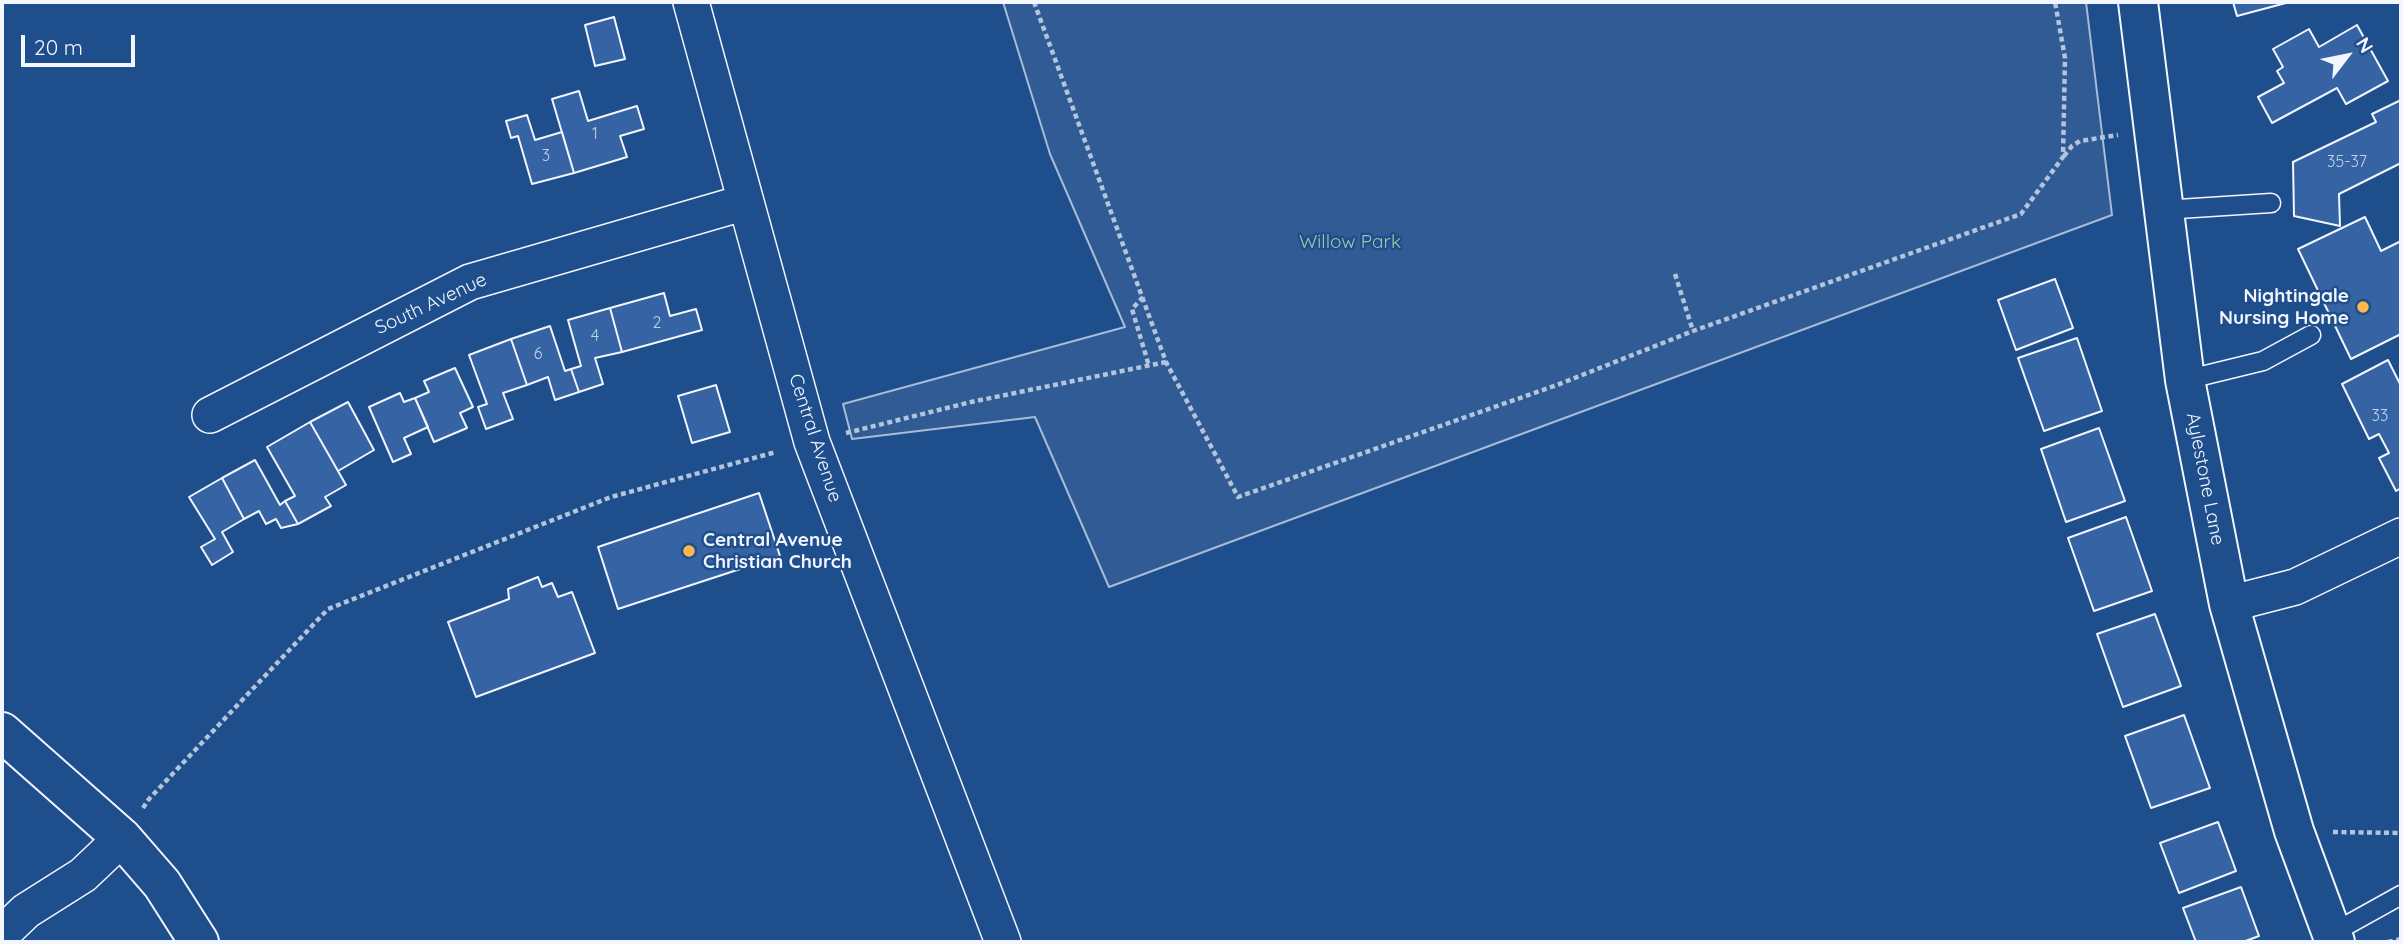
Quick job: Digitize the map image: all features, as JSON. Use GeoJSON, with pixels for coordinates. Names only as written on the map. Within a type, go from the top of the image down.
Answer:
{"type":"FeatureCollection","features":[{"type":"Feature","properties":{"kind":"main road","name":"Aylestone Lane"},"geometry":{"type":"LineString","coordinates":[[2138,2],[2185,380],[2229,604],[2294,831],[2333,938]]}},
{"type":"Feature","properties":{"kind":"main road"},"geometry":{"type":"LineString","coordinates":[[2,732],[132,823],[162,884],[200,942]]}},
{"type":"Feature","properties":{"kind":"street","name":"Central Avenue"},"geometry":{"type":"LineString","coordinates":[[691,2],[812,442],[1003,942]]}},
{"type":"Feature","properties":{"kind":"street","name":"South Avenue"},"geometry":{"type":"LineString","coordinates":[[210,415],[470,282],[746,202]]}},
{"type":"Feature","properties":{"kind":"street"},"geometry":{"type":"LineString","coordinates":[[2229,604],[2295,587],[2401,536]]}},
{"type":"Feature","properties":{"kind":"street"},"geometry":{"type":"LineString","coordinates":[[2,934],[26,912],[83,875],[132,823]]}},
{"type":"Feature","properties":{"kind":"lane"},"geometry":{"type":"LineString","coordinates":[[2163,210],[2271,203]]}},
{"type":"Feature","properties":{"kind":"lane"},"geometry":{"type":"LineString","coordinates":[[2185,380],[2263,361],[2311,335]]}},
{"type":"Feature","properties":{"kind":"lane"},"geometry":{"type":"LineString","coordinates":[[2333,938],[2401,895]]}},
{"type":"Feature","properties":{"kind":"path"},"geometry":{"type":"LineString","coordinates":[[1034,2],[1166,362],[1238,497],[1557,385],[1693,331],[2021,214],[2072,146],[2094,137],[2152,131]]}},
{"type":"Feature","properties":{"kind":"path"},"geometry":{"type":"LineString","coordinates":[[2055,2],[2065,58],[2063,157]]}},
{"type":"Feature","properties":{"kind":"path"},"geometry":{"type":"LineString","coordinates":[[1675,274],[1693,331]]}},
{"type":"Feature","properties":{"kind":"path"},"geometry":{"type":"LineString","coordinates":[[1143,297],[1132,309],[1149,366]]}},
{"type":"Feature","properties":{"kind":"path"},"geometry":{"type":"LineString","coordinates":[[132,823],[149,799],[328,610],[611,497],[971,402],[1166,362]]}},
{"type":"Feature","properties":{"kind":"path"},"geometry":{"type":"LineString","coordinates":[[2294,831],[2401,834]]}},
{"type":"Feature","properties":{"kind":"path"},"geometry":{"type":"LineString","coordinates":[[2388,942],[2401,939]]}},
{"type":"Feature","properties":{"kind":"green space","name":"Willow Park"},"geometry":{"type":"Polygon","coordinates":[[[1003,2],[2086,2],[2112,215],[1109,587],[1035,417],[852,439],[843,404],[1125,327],[1050,154],[1003,2]]]}},
{"type":"Feature","properties":{"kind":"building"},"geometry":{"type":"Polygon","coordinates":[[[2233,2],[2286,2],[2286,3],[2237,16],[2233,2]]]}},
{"type":"Feature","properties":{"kind":"building"},"geometry":{"type":"Polygon","coordinates":[[[614,17],[625,59],[595,66],[585,25],[614,17]]]}},
{"type":"Feature","properties":{"kind":"building"},"geometry":{"type":"Polygon","coordinates":[[[2357,25],[2388,81],[2346,104],[2337,88],[2272,123],[2258,97],[2284,83],[2277,71],[2283,67],[2273,49],[2309,29],[2319,47],[2357,25]]]}},
{"type":"Feature","properties":{"kind":"building"},"geometry":{"type":"Polygon","coordinates":[[[579,91],[588,121],[637,106],[644,129],[620,136],[627,157],[574,173],[552,99],[579,91]]]}},
{"type":"Feature","properties":{"kind":"building"},"geometry":{"type":"Polygon","coordinates":[[[2401,100],[2401,163],[2339,194],[2340,226],[2294,216],[2293,162],[2376,122],[2372,114],[2401,100]]]}},
{"type":"Feature","properties":{"kind":"building"},"geometry":{"type":"Polygon","coordinates":[[[527,115],[535,140],[562,132],[574,173],[532,184],[518,136],[511,138],[506,121],[527,115]]]}},
{"type":"Feature","properties":{"kind":"building","name":"Nightingale Nursing Home"},"geometry":{"type":"Polygon","coordinates":[[[2365,217],[2381,251],[2401,241],[2401,334],[2351,359],[2298,249],[2365,217]]]}},
{"type":"Feature","properties":{"kind":"building"},"geometry":{"type":"Polygon","coordinates":[[[2055,279],[2073,328],[2016,350],[1998,300],[2055,279]]]}},
{"type":"Feature","properties":{"kind":"building"},"geometry":{"type":"Polygon","coordinates":[[[664,293],[670,316],[696,309],[702,330],[622,352],[610,308],[664,293]]]}},
{"type":"Feature","properties":{"kind":"building"},"geometry":{"type":"Polygon","coordinates":[[[610,308],[622,352],[595,358],[603,384],[579,392],[571,369],[581,366],[568,320],[610,308]]]}},
{"type":"Feature","properties":{"kind":"building"},"geometry":{"type":"Polygon","coordinates":[[[550,326],[565,371],[571,369],[579,392],[555,400],[548,377],[527,385],[511,339],[550,326]]]}},
{"type":"Feature","properties":{"kind":"building"},"geometry":{"type":"Polygon","coordinates":[[[2077,338],[2102,411],[2044,431],[2018,358],[2077,338]]]}},
{"type":"Feature","properties":{"kind":"building"},"geometry":{"type":"Polygon","coordinates":[[[511,339],[527,385],[503,393],[513,419],[486,429],[478,407],[487,404],[469,355],[511,339]]]}},
{"type":"Feature","properties":{"kind":"building"},"geometry":{"type":"Polygon","coordinates":[[[2388,360],[2401,386],[2401,488],[2396,491],[2379,458],[2389,453],[2379,434],[2369,439],[2342,384],[2388,360]]]}},
{"type":"Feature","properties":{"kind":"building"},"geometry":{"type":"Polygon","coordinates":[[[455,368],[473,407],[460,413],[467,428],[434,442],[415,398],[429,392],[424,381],[455,368]]]}},
{"type":"Feature","properties":{"kind":"building"},"geometry":{"type":"Polygon","coordinates":[[[716,385],[730,432],[692,443],[678,396],[716,385]]]}},
{"type":"Feature","properties":{"kind":"building"},"geometry":{"type":"Polygon","coordinates":[[[400,393],[404,402],[415,398],[428,427],[404,438],[411,454],[393,462],[369,407],[400,393]]]}},
{"type":"Feature","properties":{"kind":"building"},"geometry":{"type":"Polygon","coordinates":[[[348,402],[374,450],[338,471],[310,422],[348,402]]]}},
{"type":"Feature","properties":{"kind":"building"},"geometry":{"type":"Polygon","coordinates":[[[310,422],[346,485],[325,497],[331,506],[298,524],[285,501],[295,496],[267,447],[310,422]]]}},
{"type":"Feature","properties":{"kind":"building"},"geometry":{"type":"Polygon","coordinates":[[[2099,428],[2125,501],[2066,522],[2041,449],[2099,428]]]}},
{"type":"Feature","properties":{"kind":"building"},"geometry":{"type":"Polygon","coordinates":[[[255,460],[280,505],[285,501],[298,524],[281,528],[276,519],[266,524],[259,511],[244,519],[222,478],[255,460]]]}},
{"type":"Feature","properties":{"kind":"building"},"geometry":{"type":"Polygon","coordinates":[[[222,478],[244,519],[222,532],[233,552],[212,565],[201,547],[215,539],[189,497],[222,478]]]}},
{"type":"Feature","properties":{"kind":"building","name":"Central Avenue Christian Church"},"geometry":{"type":"Polygon","coordinates":[[[759,493],[780,556],[618,609],[598,547],[759,493]]]}},
{"type":"Feature","properties":{"kind":"building"},"geometry":{"type":"Polygon","coordinates":[[[2126,517],[2152,591],[2094,611],[2068,538],[2126,517]]]}},
{"type":"Feature","properties":{"kind":"building"},"geometry":{"type":"Polygon","coordinates":[[[538,577],[542,587],[552,583],[558,597],[572,592],[595,653],[476,697],[448,622],[509,599],[508,589],[538,577]]]}},
{"type":"Feature","properties":{"kind":"building"},"geometry":{"type":"Polygon","coordinates":[[[2155,614],[2181,686],[2123,707],[2097,634],[2155,614]]]}},
{"type":"Feature","properties":{"kind":"building"},"geometry":{"type":"Polygon","coordinates":[[[2184,715],[2210,788],[2151,808],[2125,736],[2184,715]]]}},
{"type":"Feature","properties":{"kind":"building"},"geometry":{"type":"Polygon","coordinates":[[[2218,822],[2236,871],[2179,893],[2160,843],[2218,822]]]}},
{"type":"Feature","properties":{"kind":"building"},"geometry":{"type":"Polygon","coordinates":[[[2241,887],[2259,936],[2243,942],[2196,942],[2183,908],[2241,887]]]}},
{"type":"Feature","properties":{"kind":"place","name":"Nightingale Nursing Home"},"geometry":{"type":"Point","coordinates":[2363,307]}},
{"type":"Feature","properties":{"kind":"place","name":"Central Avenue Christian Church"},"geometry":{"type":"Point","coordinates":[689,551]}}]}
